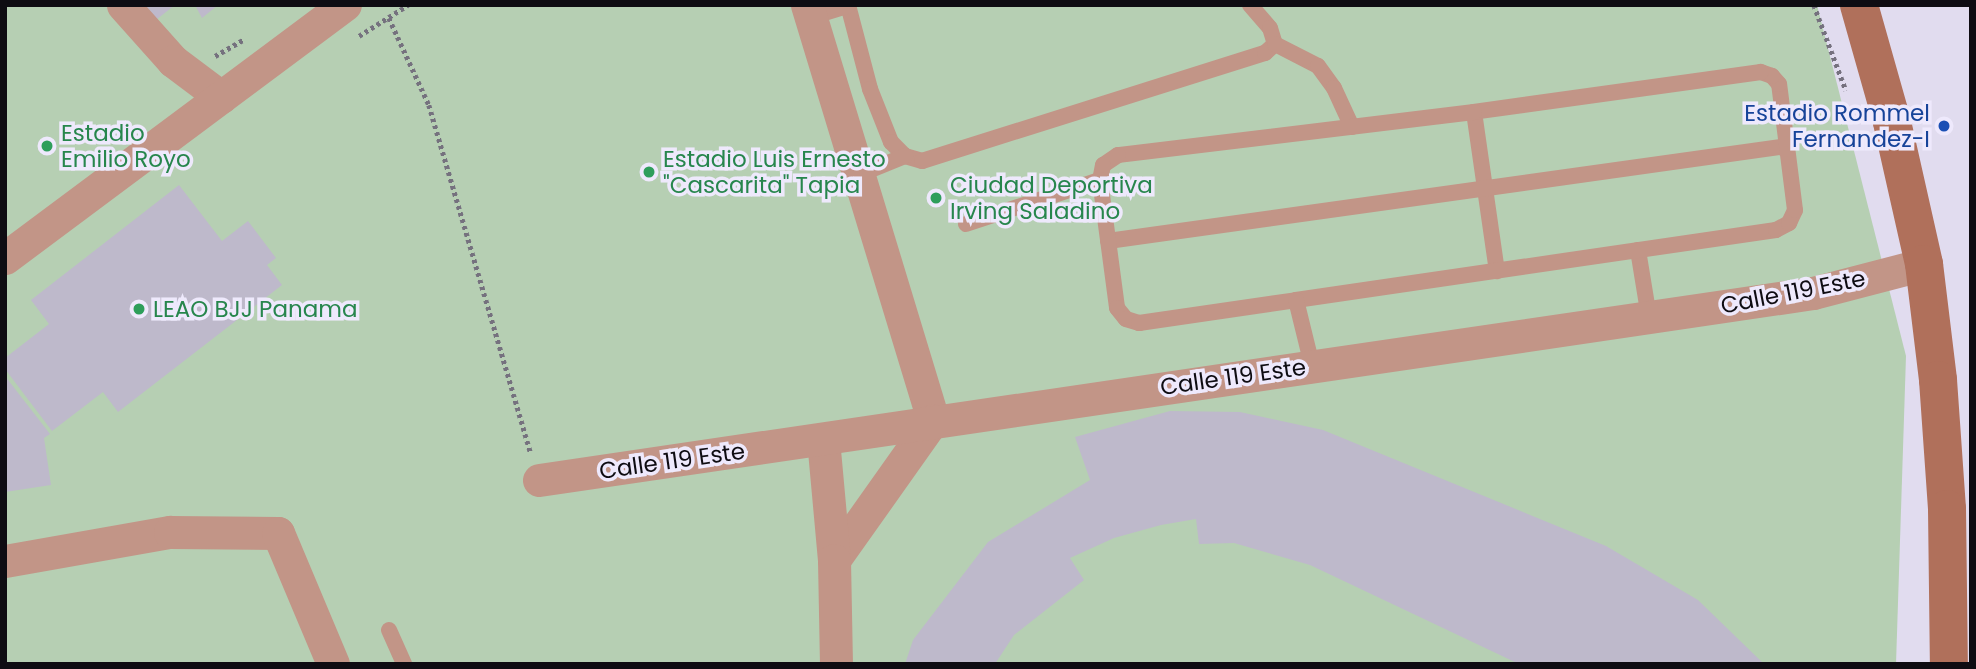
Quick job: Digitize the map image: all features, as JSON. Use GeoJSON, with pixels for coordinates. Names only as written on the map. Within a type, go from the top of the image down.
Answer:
{"type":"FeatureCollection","features":[{"type":"Feature","properties":{"kind":"main road"},"geometry":{"type":"LineString","coordinates":[[1859,5],[1892,122],[1924,264],[1938,380],[1946,496],[1949,664]]}},
{"type":"Feature","properties":{"kind":"street"},"geometry":{"type":"LineString","coordinates":[[123,5],[173,61],[221,97]]}},
{"type":"Feature","properties":{"kind":"street"},"geometry":{"type":"LineString","coordinates":[[5,258],[221,97],[335,8]]}},
{"type":"Feature","properties":{"kind":"street"},"geometry":{"type":"LineString","coordinates":[[809,11],[853,93],[858,174],[933,420],[834,560]]}},
{"type":"Feature","properties":{"kind":"street","name":"Calle 119 Este"},"geometry":{"type":"LineString","coordinates":[[540,480],[823,439],[933,420],[1813,293],[1924,264]]}},
{"type":"Feature","properties":{"kind":"street"},"geometry":{"type":"LineString","coordinates":[[823,439],[834,560],[836,664]]}},
{"type":"Feature","properties":{"kind":"street"},"geometry":{"type":"LineString","coordinates":[[5,561],[170,532],[278,533],[333,664]]}},
{"type":"Feature","properties":{"kind":"lane"},"geometry":{"type":"LineString","coordinates":[[1250,5],[1270,28],[1275,44],[1318,66],[1334,88],[1353,127]]}},
{"type":"Feature","properties":{"kind":"lane"},"geometry":{"type":"LineString","coordinates":[[809,11],[848,6],[853,93],[905,156],[922,161],[1265,53],[1275,44]]}},
{"type":"Feature","properties":{"kind":"lane"},"geometry":{"type":"LineString","coordinates":[[1761,72],[1772,76],[1779,84],[1795,210],[1789,223],[1776,230],[1139,323],[1126,319],[1117,308],[1100,180],[1103,165],[1118,155],[1353,127],[1761,72]]}},
{"type":"Feature","properties":{"kind":"lane"},"geometry":{"type":"LineString","coordinates":[[1474,112],[1497,271]]}},
{"type":"Feature","properties":{"kind":"lane"},"geometry":{"type":"LineString","coordinates":[[1108,241],[1787,146]]}},
{"type":"Feature","properties":{"kind":"lane"},"geometry":{"type":"LineString","coordinates":[[858,174],[905,156]]}},
{"type":"Feature","properties":{"kind":"lane"},"geometry":{"type":"LineString","coordinates":[[966,224],[1100,180]]}},
{"type":"Feature","properties":{"kind":"lane"},"geometry":{"type":"LineString","coordinates":[[1638,250],[1649,317]]}},
{"type":"Feature","properties":{"kind":"lane"},"geometry":{"type":"LineString","coordinates":[[1296,300],[1312,365]]}},
{"type":"Feature","properties":{"kind":"lane"},"geometry":{"type":"LineString","coordinates":[[389,630],[404,664]]}},
{"type":"Feature","properties":{"kind":"path"},"geometry":{"type":"LineString","coordinates":[[408,5],[389,19],[429,106],[540,480]]}},
{"type":"Feature","properties":{"kind":"path"},"geometry":{"type":"LineString","coordinates":[[1814,5],[1850,102]]}},
{"type":"Feature","properties":{"kind":"path"},"geometry":{"type":"LineString","coordinates":[[173,61],[211,58],[245,38]]}},
{"type":"Feature","properties":{"kind":"green space","name":"Ciudad Deportiva Irving Saladino"},"geometry":{"type":"Polygon","coordinates":[[[5,5],[1817,5],[1906,356],[1896,664],[5,664],[5,5]]]}},
{"type":"Feature","properties":{"kind":"building"},"geometry":{"type":"Polygon","coordinates":[[[139,5],[175,5],[152,23],[139,5]]]}},
{"type":"Feature","properties":{"kind":"building"},"geometry":{"type":"Polygon","coordinates":[[[195,5],[218,5],[202,18],[195,5]]]}},
{"type":"Feature","properties":{"kind":"building"},"geometry":{"type":"Polygon","coordinates":[[[179,185],[222,241],[248,221],[276,258],[267,265],[282,285],[118,412],[103,392],[52,431],[5,369],[5,358],[49,324],[31,300],[179,185]]]}},
{"type":"Feature","properties":{"kind":"building"},"geometry":{"type":"Polygon","coordinates":[[[5,376],[50,434],[44,438],[51,485],[5,492],[5,376]]]}},
{"type":"Feature","properties":{"kind":"building"},"geometry":{"type":"Polygon","coordinates":[[[1170,411],[1240,412],[1323,430],[1606,546],[1698,600],[1764,664],[1519,664],[1310,565],[1234,543],[1199,544],[1196,519],[1114,538],[1070,558],[1084,580],[1014,635],[995,664],[905,664],[913,640],[988,542],[1090,480],[1075,437],[1170,411]]]}},
{"type":"Feature","properties":{"kind":"place","name":"Estadio Rommel Fernandez-I"},"geometry":{"type":"Point","coordinates":[1944,126]}},
{"type":"Feature","properties":{"kind":"place","name":"Estadio Emilio Royo"},"geometry":{"type":"Point","coordinates":[47,146]}},
{"type":"Feature","properties":{"kind":"place","name":"Estadio Luis Ernesto \"Cascarita\" Tapia"},"geometry":{"type":"Point","coordinates":[649,172]}},
{"type":"Feature","properties":{"kind":"place","name":"Ciudad Deportiva Irving Saladino"},"geometry":{"type":"Point","coordinates":[936,198]}},
{"type":"Feature","properties":{"kind":"place","name":"LEAO BJJ Panama"},"geometry":{"type":"Point","coordinates":[139,309]}}]}
